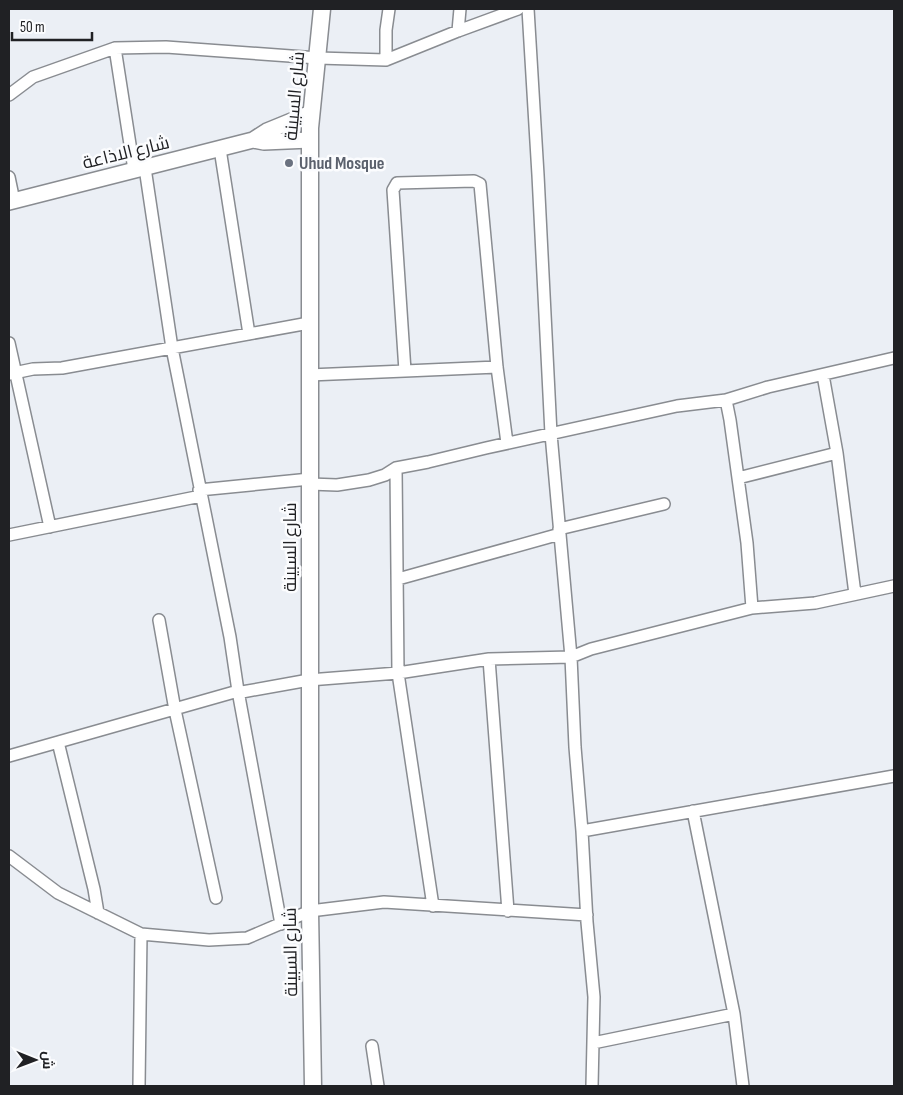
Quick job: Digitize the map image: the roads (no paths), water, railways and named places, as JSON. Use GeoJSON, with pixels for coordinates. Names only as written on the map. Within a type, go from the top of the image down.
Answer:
{"type":"FeatureCollection","features":[{"type":"Feature","properties":{"kind":"main road","name":"شارع السبينة"},"geometry":{"type":"LineString","coordinates":[[313,1086],[309,680],[310,140],[322,9]]}},
{"type":"Feature","properties":{"kind":"main road"},"geometry":{"type":"LineString","coordinates":[[304,1086],[311,982]]}},
{"type":"Feature","properties":{"kind":"street"},"geometry":{"type":"LineString","coordinates":[[386,60],[386,30],[389,9]]}},
{"type":"Feature","properties":{"kind":"street"},"geometry":{"type":"LineString","coordinates":[[458,31],[460,9]]}},
{"type":"Feature","properties":{"kind":"street"},"geometry":{"type":"LineString","coordinates":[[9,95],[33,77],[115,48],[166,47],[318,58],[386,60],[518,9]]}},
{"type":"Feature","properties":{"kind":"street"},"geometry":{"type":"LineString","coordinates":[[528,9],[551,434],[571,657],[575,747],[594,997],[592,1086]]}},
{"type":"Feature","properties":{"kind":"street"},"geometry":{"type":"LineString","coordinates":[[115,48],[140,169],[200,493],[230,637],[238,691],[281,924]]}},
{"type":"Feature","properties":{"kind":"street","name":"شارع الاذاعة"},"geometry":{"type":"LineString","coordinates":[[11,202],[253,140],[267,131],[311,113]]}},
{"type":"Feature","properties":{"kind":"street","name":"شارع الاذاعة"},"geometry":{"type":"LineString","coordinates":[[253,140],[264,142],[310,140]]}},
{"type":"Feature","properties":{"kind":"street"},"geometry":{"type":"LineString","coordinates":[[220,148],[249,334]]}},
{"type":"Feature","properties":{"kind":"street"},"geometry":{"type":"LineString","coordinates":[[9,177],[11,202]]}},
{"type":"Feature","properties":{"kind":"street"},"geometry":{"type":"LineString","coordinates":[[405,371],[393,190],[397,183],[474,181],[480,184],[497,367],[507,443]]}},
{"type":"Feature","properties":{"kind":"street"},"geometry":{"type":"LineString","coordinates":[[12,373],[33,369],[62,368],[310,324]]}},
{"type":"Feature","properties":{"kind":"street"},"geometry":{"type":"LineString","coordinates":[[9,343],[12,373],[50,527]]}},
{"type":"Feature","properties":{"kind":"street"},"geometry":{"type":"LineString","coordinates":[[9,535],[200,493],[310,482],[337,485],[369,480],[385,475],[396,468],[677,406],[726,400],[768,387],[894,358]]}},
{"type":"Feature","properties":{"kind":"street"},"geometry":{"type":"LineString","coordinates":[[310,375],[497,367]]}},
{"type":"Feature","properties":{"kind":"street"},"geometry":{"type":"LineString","coordinates":[[823,375],[837,453],[855,594]]}},
{"type":"Feature","properties":{"kind":"street"},"geometry":{"type":"LineString","coordinates":[[726,400],[747,543],[752,608]]}},
{"type":"Feature","properties":{"kind":"street"},"geometry":{"type":"LineString","coordinates":[[738,478],[837,453]]}},
{"type":"Feature","properties":{"kind":"street"},"geometry":{"type":"LineString","coordinates":[[396,468],[398,673],[433,906]]}},
{"type":"Feature","properties":{"kind":"street"},"geometry":{"type":"LineString","coordinates":[[398,579],[664,504]]}},
{"type":"Feature","properties":{"kind":"street"},"geometry":{"type":"LineString","coordinates":[[9,756],[238,691],[242,692],[309,680],[398,673],[489,659],[571,657],[591,649],[752,608],[815,603],[894,586]]}},
{"type":"Feature","properties":{"kind":"street"},"geometry":{"type":"LineString","coordinates":[[159,620],[175,710],[216,898]]}},
{"type":"Feature","properties":{"kind":"street"},"geometry":{"type":"LineString","coordinates":[[489,659],[508,910]]}},
{"type":"Feature","properties":{"kind":"street"},"geometry":{"type":"LineString","coordinates":[[58,742],[98,913]]}},
{"type":"Feature","properties":{"kind":"street"},"geometry":{"type":"LineString","coordinates":[[582,831],[894,776]]}},
{"type":"Feature","properties":{"kind":"street"},"geometry":{"type":"LineString","coordinates":[[693,811],[734,1014],[743,1086]]}},
{"type":"Feature","properties":{"kind":"street"},"geometry":{"type":"LineString","coordinates":[[9,856],[58,894],[141,934],[209,940],[247,938],[310,912],[384,902],[587,915]]}},
{"type":"Feature","properties":{"kind":"street"},"geometry":{"type":"LineString","coordinates":[[140,1086],[141,934]]}},
{"type":"Feature","properties":{"kind":"street"},"geometry":{"type":"LineString","coordinates":[[593,1043],[734,1014]]}},
{"type":"Feature","properties":{"kind":"street"},"geometry":{"type":"LineString","coordinates":[[372,1046],[378,1086]]}},
{"type":"Feature","properties":{"kind":"place","name":"Uhud Mosque"},"geometry":{"type":"Point","coordinates":[289,163]}}]}
